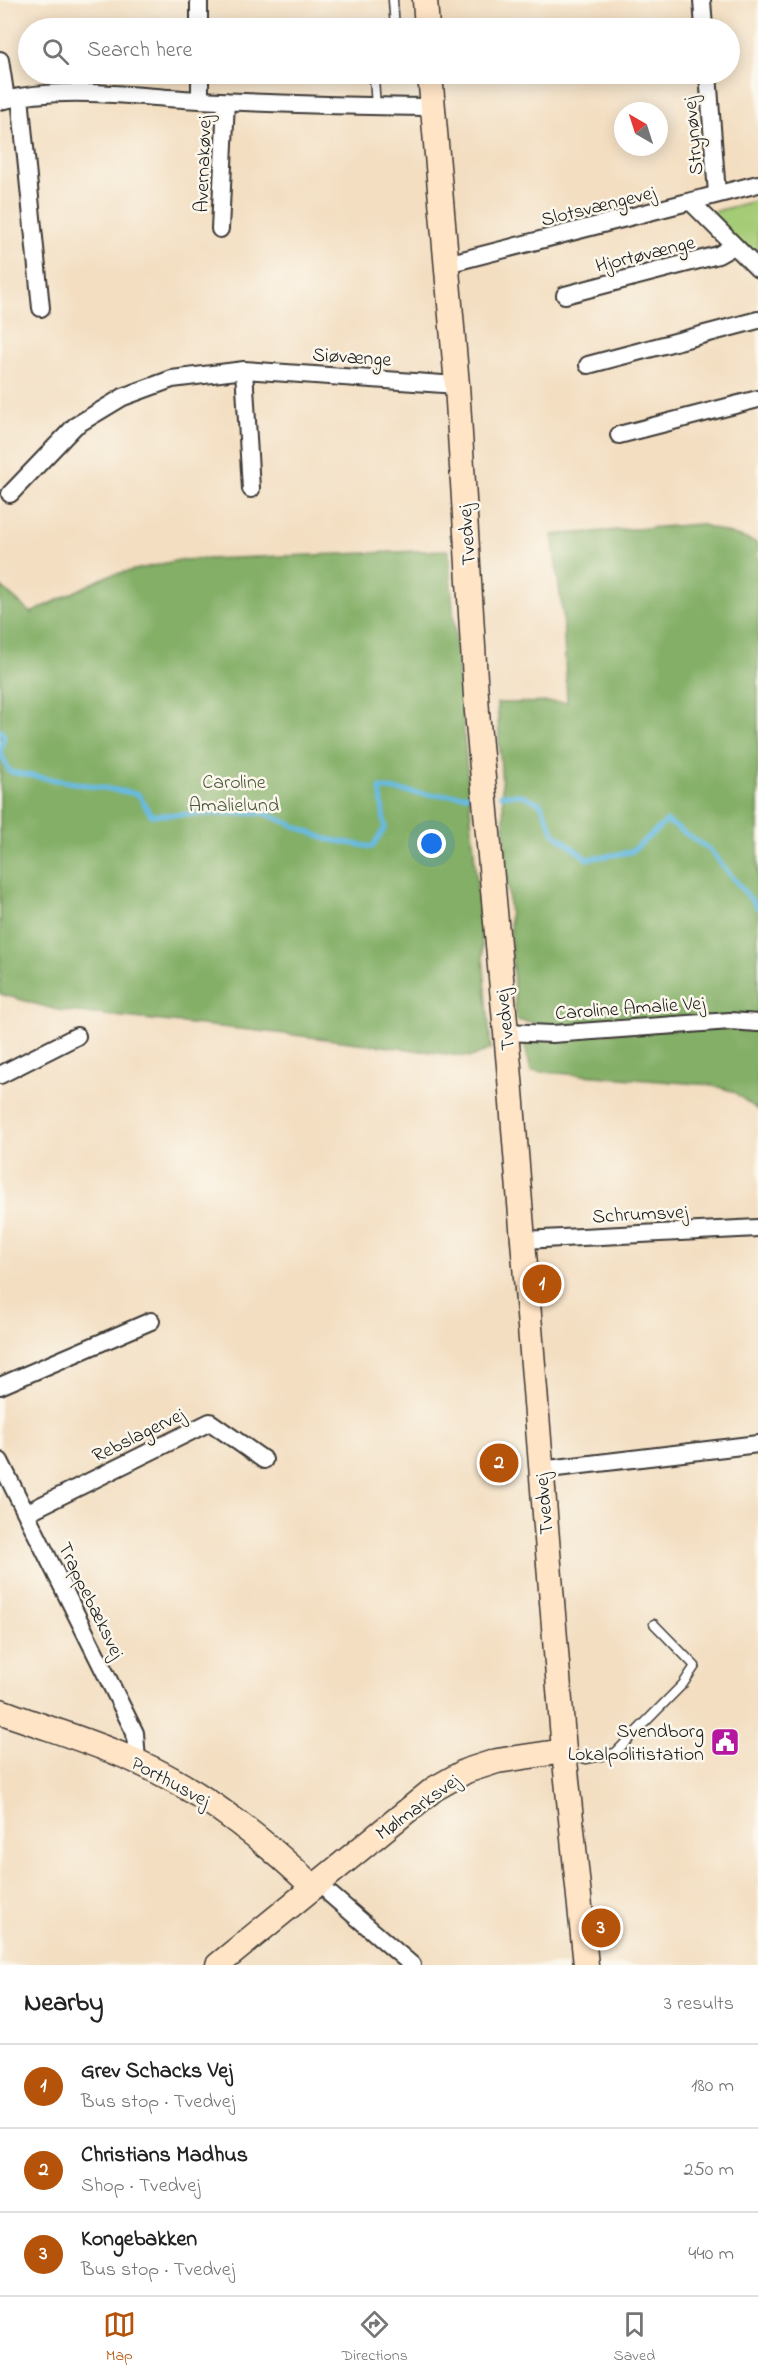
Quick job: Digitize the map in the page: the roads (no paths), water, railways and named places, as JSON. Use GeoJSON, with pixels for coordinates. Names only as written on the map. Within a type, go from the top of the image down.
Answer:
{"type":"FeatureCollection","features":[{"type":"Feature","properties":{"kind":"street"},"geometry":{"type":"LineString","coordinates":[[199,0],[200,18]]}},
{"type":"Feature","properties":{"kind":"street"},"geometry":{"type":"LineString","coordinates":[[425,0],[426,18]]}},
{"type":"Feature","properties":{"kind":"street"},"geometry":{"type":"LineString","coordinates":[[702,0],[703,18]]}},
{"type":"Feature","properties":{"kind":"street"},"geometry":{"type":"LineString","coordinates":[[0,60],[41,308]]}},
{"type":"Feature","properties":{"kind":"street"},"geometry":{"type":"LineString","coordinates":[[200,84],[200,100]]}},
{"type":"Feature","properties":{"kind":"street","name":"Tvedvej"},"geometry":{"type":"LineString","coordinates":[[431,84],[457,385],[477,712],[506,1032],[564,1751],[586,1965]]}},
{"type":"Feature","properties":{"kind":"street","name":"Strynøvej"},"geometry":{"type":"LineString","coordinates":[[709,84],[717,195]]}},
{"type":"Feature","properties":{"kind":"street","name":"Avernakøvej"},"geometry":{"type":"LineString","coordinates":[[8,99],[76,93],[376,107],[432,107]]}},
{"type":"Feature","properties":{"kind":"street","name":"Avernakøvej"},"geometry":{"type":"LineString","coordinates":[[220,229],[226,101]]}},
{"type":"Feature","properties":{"kind":"street","name":"Slotsvængevej"},"geometry":{"type":"LineString","coordinates":[[447,264],[692,203],[758,184]]}},
{"type":"Feature","properties":{"kind":"street","name":"Hjortøvænge"},"geometry":{"type":"LineString","coordinates":[[692,203],[758,269]]}},
{"type":"Feature","properties":{"kind":"street","name":"Hjortøvænge"},"geometry":{"type":"LineString","coordinates":[[565,295],[718,255],[734,246]]}},
{"type":"Feature","properties":{"kind":"street"},"geometry":{"type":"LineString","coordinates":[[588,365],[758,320]]}},
{"type":"Feature","properties":{"kind":"street"},"geometry":{"type":"LineString","coordinates":[[244,369],[251,489]]}},
{"type":"Feature","properties":{"kind":"street","name":"Siøvænge"},"geometry":{"type":"LineString","coordinates":[[10,494],[75,426],[123,398],[172,380],[244,369],[457,385]]}},
{"type":"Feature","properties":{"kind":"street"},"geometry":{"type":"LineString","coordinates":[[620,435],[758,399]]}},
{"type":"Feature","properties":{"kind":"street","name":"Caroline Amalie Vej"},"geometry":{"type":"LineString","coordinates":[[506,1032],[552,1034],[730,1021],[758,1023]]}},
{"type":"Feature","properties":{"kind":"street"},"geometry":{"type":"LineString","coordinates":[[0,1075],[77,1036]]}},
{"type":"Feature","properties":{"kind":"street","name":"Schrumsvej"},"geometry":{"type":"LineString","coordinates":[[523,1240],[758,1228]]}},
{"type":"Feature","properties":{"kind":"street"},"geometry":{"type":"LineString","coordinates":[[0,1386],[151,1321]]}},
{"type":"Feature","properties":{"kind":"street","name":"Rebslagervej"},"geometry":{"type":"LineString","coordinates":[[26,1513],[210,1422],[264,1460]]}},
{"type":"Feature","properties":{"kind":"street"},"geometry":{"type":"LineString","coordinates":[[540,1470],[758,1444]]}},
{"type":"Feature","properties":{"kind":"street","name":"Trappebæksvej"},"geometry":{"type":"LineString","coordinates":[[0,1461],[135,1733],[137,1761]]}},
{"type":"Feature","properties":{"kind":"street","name":"Porthusvej"},"geometry":{"type":"LineString","coordinates":[[0,1711],[137,1761],[183,1785],[226,1812],[321,1888]]}},
{"type":"Feature","properties":{"kind":"street","name":"Mølmarksvej"},"geometry":{"type":"LineString","coordinates":[[218,1965],[321,1888],[434,1789],[466,1771],[497,1761],[564,1751]]}},
{"type":"Feature","properties":{"kind":"street"},"geometry":{"type":"LineString","coordinates":[[321,1888],[412,1965]]}},
{"type":"Feature","properties":{"kind":"lane"},"geometry":{"type":"LineString","coordinates":[[393,0],[394,18]]}},
{"type":"Feature","properties":{"kind":"lane"},"geometry":{"type":"LineString","coordinates":[[374,84],[376,107]]}},
{"type":"Feature","properties":{"kind":"lane"},"geometry":{"type":"LineString","coordinates":[[564,1751],[586,1759],[615,1753],[683,1684],[695,1666],[654,1624]]}},
{"type":"Feature","properties":{"kind":"waterway"},"geometry":{"type":"LineString","coordinates":[[0,730],[4,736],[0,751]]}},
{"type":"Feature","properties":{"kind":"waterway"},"geometry":{"type":"LineString","coordinates":[[0,753],[10,772],[138,794],[151,815],[264,813],[326,839],[372,847],[385,828],[380,788],[432,795],[470,795]]}},
{"type":"Feature","properties":{"kind":"waterway"},"geometry":{"type":"LineString","coordinates":[[501,795],[523,795],[541,804],[554,833],[587,859],[631,852],[667,821],[710,850],[758,908]]}},
{"type":"Feature","properties":{"kind":"place","name":"Grev Schacks Vej"},"geometry":{"type":"Point","coordinates":[542,1284]}},
{"type":"Feature","properties":{"kind":"place","name":"Christians Madhus"},"geometry":{"type":"Point","coordinates":[499,1463]}},
{"type":"Feature","properties":{"kind":"place","name":"Svendborg Lokalpolitistation"},"geometry":{"type":"Point","coordinates":[725,1742]}},
{"type":"Feature","properties":{"kind":"place","name":"Kongebakken"},"geometry":{"type":"Point","coordinates":[601,1928]}},
{"type":"Feature","properties":{"kind":"park label","name":"Caroline Amalielund"},"geometry":{"type":"Point","coordinates":[234,792]}}]}
